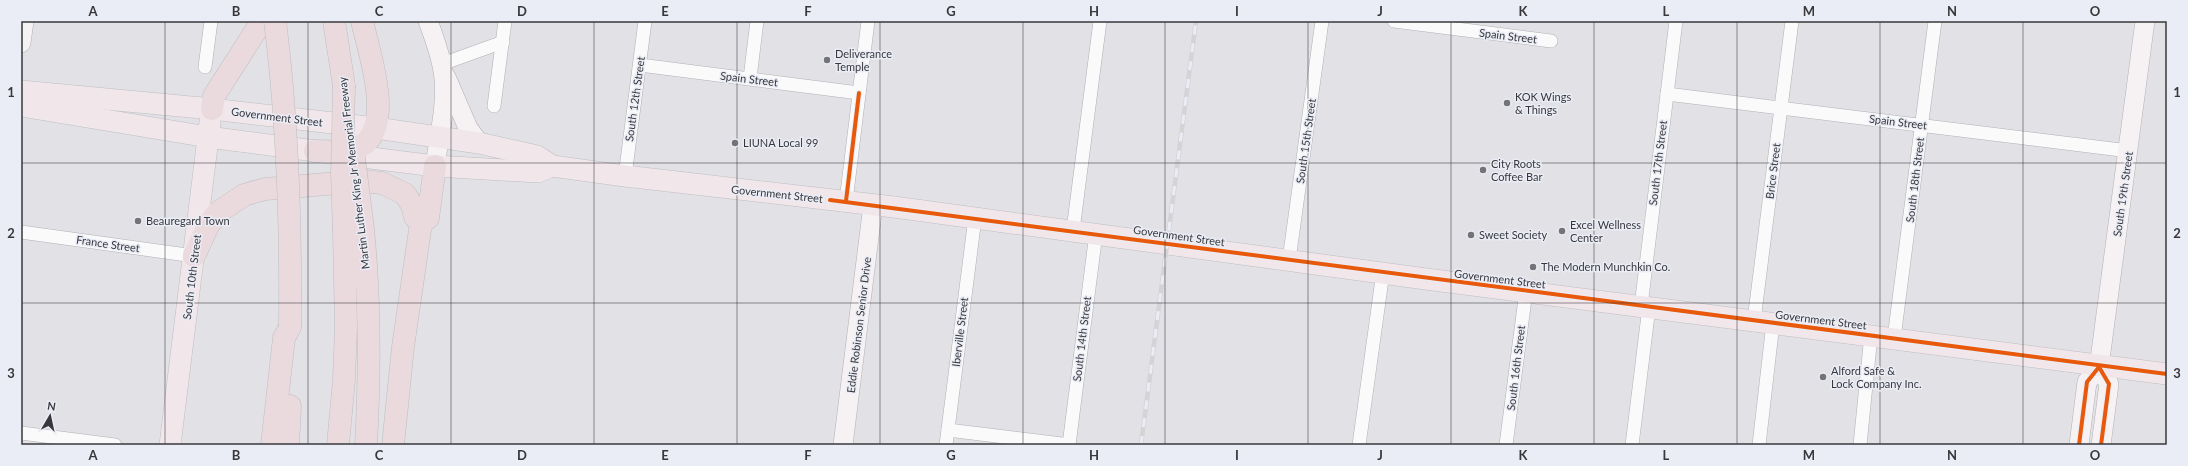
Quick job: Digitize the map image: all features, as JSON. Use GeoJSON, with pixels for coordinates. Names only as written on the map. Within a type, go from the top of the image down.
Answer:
{"type":"FeatureCollection","features":[{"type":"Feature","properties":{"kind":"highway"},"geometry":{"type":"LineString","coordinates":[[212,110],[214,96],[262,21]]}},
{"type":"Feature","properties":{"kind":"highway"},"geometry":{"type":"LineString","coordinates":[[275,21],[283,88],[289,170],[288,445]]}},
{"type":"Feature","properties":{"kind":"highway","name":"Martin Luther King Jr Memorial Freeway"},"geometry":{"type":"LineString","coordinates":[[334,21],[344,86],[354,230],[368,314],[368,394],[366,445]]}},
{"type":"Feature","properties":{"kind":"highway"},"geometry":{"type":"LineString","coordinates":[[315,152],[354,149],[367,142],[376,128],[379,110],[362,21]]}},
{"type":"Feature","properties":{"kind":"highway"},"geometry":{"type":"LineString","coordinates":[[393,445],[403,347],[421,224],[428,218],[435,166]]}},
{"type":"Feature","properties":{"kind":"highway"},"geometry":{"type":"LineString","coordinates":[[194,256],[208,226],[217,213],[244,195],[265,189],[364,181],[382,182],[405,194],[421,224]]}},
{"type":"Feature","properties":{"kind":"highway"},"geometry":{"type":"LineString","coordinates":[[338,445],[354,230]]}},
{"type":"Feature","properties":{"kind":"highway"},"geometry":{"type":"LineString","coordinates":[[272,445],[289,335]]}},
{"type":"Feature","properties":{"kind":"main road","name":"Government Street"},"geometry":{"type":"LineString","coordinates":[[21,91],[376,128],[479,143],[538,156],[552,166],[624,176],[1073,230],[1289,260],[2167,374]]}},
{"type":"Feature","properties":{"kind":"main road","name":"Government Street"},"geometry":{"type":"LineString","coordinates":[[21,106],[208,137],[315,152],[435,166],[538,172],[552,166]]}},
{"type":"Feature","properties":{"kind":"main road","name":"South 10th Street"},"geometry":{"type":"LineString","coordinates":[[170,445],[212,110]]}},
{"type":"Feature","properties":{"kind":"street"},"geometry":{"type":"LineString","coordinates":[[21,43],[24,21]]}},
{"type":"Feature","properties":{"kind":"street"},"geometry":{"type":"LineString","coordinates":[[205,67],[211,21]]}},
{"type":"Feature","properties":{"kind":"street"},"geometry":{"type":"LineString","coordinates":[[428,21],[443,68],[468,128],[479,143]]}},
{"type":"Feature","properties":{"kind":"street"},"geometry":{"type":"LineString","coordinates":[[494,106],[505,21]]}},
{"type":"Feature","properties":{"kind":"street","name":"South 12th Street"},"geometry":{"type":"LineString","coordinates":[[624,176],[645,21]]}},
{"type":"Feature","properties":{"kind":"street"},"geometry":{"type":"LineString","coordinates":[[750,78],[757,21]]}},
{"type":"Feature","properties":{"kind":"street"},"geometry":{"type":"LineString","coordinates":[[846,202],[868,21]]}},
{"type":"Feature","properties":{"kind":"street"},"geometry":{"type":"LineString","coordinates":[[1073,230],[1100,21]]}},
{"type":"Feature","properties":{"kind":"street","name":"South 15th Street"},"geometry":{"type":"LineString","coordinates":[[1289,260],[1322,21]]}},
{"type":"Feature","properties":{"kind":"street","name":"Spain Street"},"geometry":{"type":"LineString","coordinates":[[1394,21],[1446,24],[1551,41]]}},
{"type":"Feature","properties":{"kind":"street","name":"South 17th Street"},"geometry":{"type":"LineString","coordinates":[[1632,445],[1667,94],[1676,21]]}},
{"type":"Feature","properties":{"kind":"street","name":"Brice Street"},"geometry":{"type":"LineString","coordinates":[[1759,445],[1764,322],[1781,108],[1792,21]]}},
{"type":"Feature","properties":{"kind":"street","name":"South 18th Street"},"geometry":{"type":"LineString","coordinates":[[1894,338],[1935,21]]}},
{"type":"Feature","properties":{"kind":"street","name":"South 19th Street"},"geometry":{"type":"LineString","coordinates":[[2099,366],[2129,151],[2145,21]]}},
{"type":"Feature","properties":{"kind":"street"},"geometry":{"type":"LineString","coordinates":[[443,68],[503,42]]}},
{"type":"Feature","properties":{"kind":"street","name":"Spain Street"},"geometry":{"type":"LineString","coordinates":[[640,65],[859,93]]}},
{"type":"Feature","properties":{"kind":"street"},"geometry":{"type":"LineString","coordinates":[[435,166],[443,96],[443,68]]}},
{"type":"Feature","properties":{"kind":"street","name":"Spain Street"},"geometry":{"type":"LineString","coordinates":[[1667,94],[2129,151]]}},
{"type":"Feature","properties":{"kind":"street","name":"Eddie Robinson Senior Drive"},"geometry":{"type":"LineString","coordinates":[[843,445],[873,205]]}},
{"type":"Feature","properties":{"kind":"street","name":"Iberville Street"},"geometry":{"type":"LineString","coordinates":[[946,445],[975,218]]}},
{"type":"Feature","properties":{"kind":"street","name":"France Street"},"geometry":{"type":"LineString","coordinates":[[21,232],[194,256]]}},
{"type":"Feature","properties":{"kind":"street","name":"South 14th Street"},"geometry":{"type":"LineString","coordinates":[[1069,445],[1096,233]]}},
{"type":"Feature","properties":{"kind":"street"},"geometry":{"type":"LineString","coordinates":[[1359,445],[1382,272]]}},
{"type":"Feature","properties":{"kind":"street","name":"South 16th Street"},"geometry":{"type":"LineString","coordinates":[[1506,445],[1526,291]]}},
{"type":"Feature","properties":{"kind":"street"},"geometry":{"type":"LineString","coordinates":[[1860,445],[1871,335]]}},
{"type":"Feature","properties":{"kind":"street"},"geometry":{"type":"LineString","coordinates":[[2079,445],[2087,382],[2099,366],[2109,384],[2101,445]]}},
{"type":"Feature","properties":{"kind":"street"},"geometry":{"type":"LineString","coordinates":[[948,430],[1069,445]]}},
{"type":"Feature","properties":{"kind":"street"},"geometry":{"type":"LineString","coordinates":[[21,433],[115,445]]}},
{"type":"Feature","properties":{"kind":"railway"},"geometry":{"type":"LineString","coordinates":[[1141,445],[1196,21]]}},
{"type":"Feature","properties":{"kind":"cycle path"},"geometry":{"type":"LineString","coordinates":[[846,201],[859,93]]}},
{"type":"Feature","properties":{"kind":"cycle path"},"geometry":{"type":"LineString","coordinates":[[830,200],[2167,374]]}},
{"type":"Feature","properties":{"kind":"cycle path"},"geometry":{"type":"LineString","coordinates":[[2099,367],[2109,384],[2101,445]]}},
{"type":"Feature","properties":{"kind":"cycle path"},"geometry":{"type":"LineString","coordinates":[[2079,445],[2087,382],[2099,367]]}},
{"type":"Feature","properties":{"kind":"place","name":"Deliverance Temple"},"geometry":{"type":"Point","coordinates":[827,60]}},
{"type":"Feature","properties":{"kind":"place","name":"KOK Wings & Things"},"geometry":{"type":"Point","coordinates":[1507,103]}},
{"type":"Feature","properties":{"kind":"place","name":"LIUNA Local 99"},"geometry":{"type":"Point","coordinates":[735,143]}},
{"type":"Feature","properties":{"kind":"place","name":"City Roots Coffee Bar"},"geometry":{"type":"Point","coordinates":[1483,170]}},
{"type":"Feature","properties":{"kind":"place","name":"Beauregard Town"},"geometry":{"type":"Point","coordinates":[138,221]}},
{"type":"Feature","properties":{"kind":"place","name":"Excel Wellness Center"},"geometry":{"type":"Point","coordinates":[1562,231]}},
{"type":"Feature","properties":{"kind":"place","name":"Sweet Society"},"geometry":{"type":"Point","coordinates":[1471,235]}},
{"type":"Feature","properties":{"kind":"place","name":"The Modern Munchkin Co."},"geometry":{"type":"Point","coordinates":[1533,267]}},
{"type":"Feature","properties":{"kind":"place","name":"Alford Safe & Lock Company Inc."},"geometry":{"type":"Point","coordinates":[1823,377]}}]}
